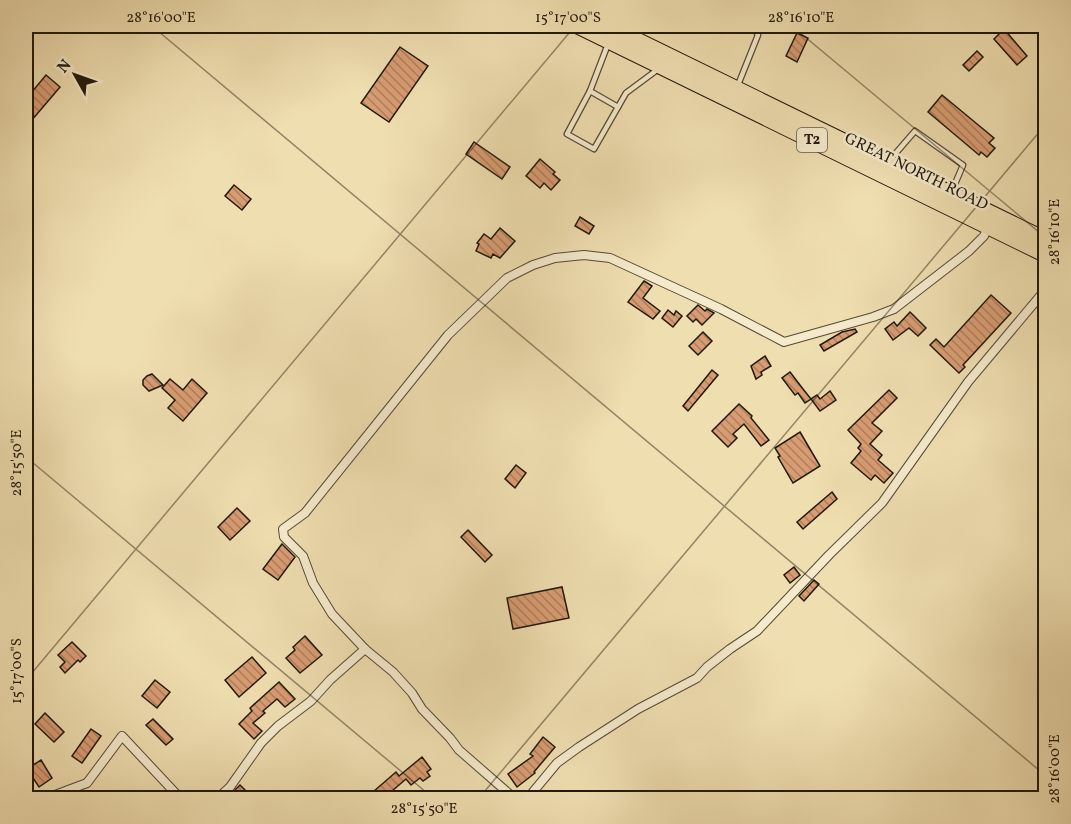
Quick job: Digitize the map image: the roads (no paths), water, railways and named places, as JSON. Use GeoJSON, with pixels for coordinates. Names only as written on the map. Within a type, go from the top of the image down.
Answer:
{"type":"FeatureCollection","features":[{"type":"Feature","properties":{"kind":"highway","name":"GREAT NORTH ROAD"},"geometry":{"type":"LineString","coordinates":[[578,26],[609,33],[1046,255]]}},
{"type":"Feature","properties":{"kind":"highway","name":"GREAT NORTH ROAD"},"geometry":{"type":"LineString","coordinates":[[609,33],[662,67],[735,96],[888,163],[1046,240]]}},
{"type":"Feature","properties":{"kind":"street"},"geometry":{"type":"LineString","coordinates":[[514,798],[467,758],[422,709],[412,693],[393,672],[365,649],[332,614],[313,583],[303,556],[285,537],[283,529],[305,513],[448,335],[507,278],[533,265],[555,258],[584,255],[610,258],[721,309],[784,342],[894,309],[969,251],[984,236],[988,227]]}},
{"type":"Feature","properties":{"kind":"street"},"geometry":{"type":"LineString","coordinates":[[528,798],[557,763],[638,709],[697,678],[729,649],[757,631],[828,555],[882,503],[968,382],[1046,289]]}},
{"type":"Feature","properties":{"kind":"street"},"geometry":{"type":"LineString","coordinates":[[218,798],[230,787],[261,743],[278,726],[311,701],[330,680],[365,649]]}},
{"type":"Feature","properties":{"kind":"street"},"geometry":{"type":"LineString","coordinates":[[47,798],[87,783],[122,736],[180,798]]}},
{"type":"Feature","properties":{"kind":"lane"},"geometry":{"type":"LineString","coordinates":[[735,96],[758,35],[753,26]]}},
{"type":"Feature","properties":{"kind":"lane"},"geometry":{"type":"LineString","coordinates":[[609,33],[607,52],[590,91],[567,134],[594,149],[626,93],[662,67]]}},
{"type":"Feature","properties":{"kind":"lane"},"geometry":{"type":"LineString","coordinates":[[590,91],[618,107]]}},
{"type":"Feature","properties":{"kind":"lane"},"geometry":{"type":"LineString","coordinates":[[888,163],[915,131],[963,165],[951,193]]}}]}
